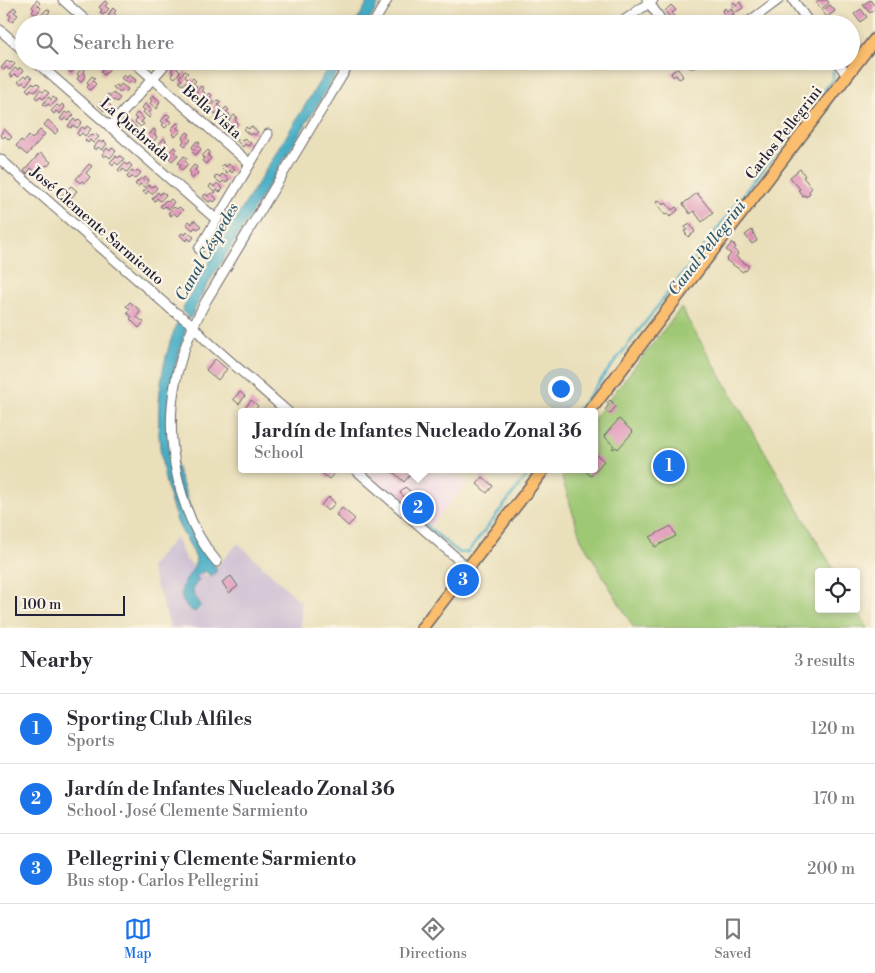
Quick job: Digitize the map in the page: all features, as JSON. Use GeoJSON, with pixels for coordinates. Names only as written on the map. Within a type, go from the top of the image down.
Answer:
{"type":"FeatureCollection","features":[{"type":"Feature","properties":{"kind":"main road","name":"Carlos Pellegrini"},"geometry":{"type":"LineString","coordinates":[[860,59],[875,39]]}},
{"type":"Feature","properties":{"kind":"main road","name":"Carlos Pellegrini"},"geometry":{"type":"LineString","coordinates":[[591,408],[852,70]]}},
{"type":"Feature","properties":{"kind":"main road"},"geometry":{"type":"LineString","coordinates":[[422,628],[541,473]]}},
{"type":"Feature","properties":{"kind":"street"},"geometry":{"type":"LineString","coordinates":[[63,0],[80,15]]}},
{"type":"Feature","properties":{"kind":"street"},"geometry":{"type":"LineString","coordinates":[[378,15],[387,0]]}},
{"type":"Feature","properties":{"kind":"street"},"geometry":{"type":"LineString","coordinates":[[758,15],[778,0]]}},
{"type":"Feature","properties":{"kind":"street"},"geometry":{"type":"LineString","coordinates":[[793,0],[804,15]]}},
{"type":"Feature","properties":{"kind":"street"},"geometry":{"type":"LineString","coordinates":[[631,15],[649,1],[658,15]]}},
{"type":"Feature","properties":{"kind":"street"},"geometry":{"type":"LineString","coordinates":[[0,30],[15,43]]}},
{"type":"Feature","properties":{"kind":"street","name":"La Quebrada"},"geometry":{"type":"LineString","coordinates":[[45,70],[217,220]]}},
{"type":"Feature","properties":{"kind":"street","name":"Bella Vista"},"geometry":{"type":"LineString","coordinates":[[144,70],[250,164]]}},
{"type":"Feature","properties":{"kind":"street"},"geometry":{"type":"LineString","coordinates":[[110,127],[160,70]]}},
{"type":"Feature","properties":{"kind":"street"},"geometry":{"type":"LineString","coordinates":[[217,562],[204,545],[194,525],[181,490],[174,457],[172,428],[175,385],[183,353],[191,324],[345,70]]}},
{"type":"Feature","properties":{"kind":"street"},"geometry":{"type":"LineString","coordinates":[[843,70],[847,76]]}},
{"type":"Feature","properties":{"kind":"street"},"geometry":{"type":"LineString","coordinates":[[199,249],[268,134]]}},
{"type":"Feature","properties":{"kind":"street","name":"José Clemente Sarmiento"},"geometry":{"type":"LineString","coordinates":[[0,159],[172,310],[191,324],[206,340],[283,408]]}},
{"type":"Feature","properties":{"kind":"street"},"geometry":{"type":"LineString","coordinates":[[360,473],[468,568]]}},
{"type":"Feature","properties":{"kind":"shaded area"},"geometry":{"type":"Polygon","coordinates":[[[367,473],[453,473],[466,484],[430,527],[367,473]]]}},
{"type":"Feature","properties":{"kind":"shaded area"},"geometry":{"type":"Polygon","coordinates":[[[176,537],[185,559],[208,577],[238,543],[301,602],[301,628],[171,628],[150,567],[176,537]]]}},
{"type":"Feature","properties":{"kind":"green space"},"geometry":{"type":"Polygon","coordinates":[[[681,308],[833,568],[815,568],[815,613],[859,613],[868,628],[634,628],[581,539],[562,478],[565,473],[598,473],[598,414],[681,308]]]}},
{"type":"Feature","properties":{"kind":"water"},"geometry":{"type":"Polygon","coordinates":[[[369,0],[381,0],[372,15],[360,15],[369,0]]]}},
{"type":"Feature","properties":{"kind":"water"},"geometry":{"type":"Polygon","coordinates":[[[327,70],[339,70],[201,296],[190,319],[182,311],[189,296],[327,70]]]}},
{"type":"Feature","properties":{"kind":"water"},"geometry":{"type":"Polygon","coordinates":[[[179,318],[187,325],[174,370],[169,444],[205,551],[216,567],[216,572],[210,576],[205,571],[196,576],[199,579],[193,588],[193,594],[201,605],[195,612],[185,605],[182,589],[193,569],[196,559],[177,521],[169,496],[163,470],[158,419],[164,368],[179,318]]]}},
{"type":"Feature","properties":{"kind":"building"},"geometry":{"type":"Polygon","coordinates":[[[37,0],[41,8],[36,15],[32,12],[34,9],[32,7],[37,0]]]}},
{"type":"Feature","properties":{"kind":"building"},"geometry":{"type":"Polygon","coordinates":[[[827,0],[829,3],[821,9],[816,2],[827,0]]]}},
{"type":"Feature","properties":{"kind":"building"},"geometry":{"type":"Polygon","coordinates":[[[870,0],[875,9],[870,13],[863,5],[870,0]]]}},
{"type":"Feature","properties":{"kind":"building"},"geometry":{"type":"Polygon","coordinates":[[[105,1],[108,3],[105,6],[109,9],[103,15],[99,7],[105,1]]]}},
{"type":"Feature","properties":{"kind":"building"},"geometry":{"type":"Polygon","coordinates":[[[734,2],[736,5],[740,2],[743,8],[736,12],[731,4],[734,2]]]}},
{"type":"Feature","properties":{"kind":"building"},"geometry":{"type":"Polygon","coordinates":[[[671,5],[676,10],[672,13],[673,15],[668,15],[665,11],[671,5]]]}},
{"type":"Feature","properties":{"kind":"building"},"geometry":{"type":"Polygon","coordinates":[[[830,5],[835,11],[830,15],[825,15],[822,11],[830,5]]]}},
{"type":"Feature","properties":{"kind":"building"},"geometry":{"type":"Polygon","coordinates":[[[14,7],[17,10],[14,12],[18,15],[15,15],[12,22],[9,19],[11,16],[8,14],[14,7]]]}},
{"type":"Feature","properties":{"kind":"building"},"geometry":{"type":"Polygon","coordinates":[[[113,8],[116,11],[114,13],[116,15],[108,15],[113,8]]]}},
{"type":"Feature","properties":{"kind":"building"},"geometry":{"type":"Polygon","coordinates":[[[725,8],[727,11],[731,8],[734,14],[725,15],[722,11],[725,8]]]}},
{"type":"Feature","properties":{"kind":"building"},"geometry":{"type":"Polygon","coordinates":[[[47,9],[50,11],[49,15],[41,15],[47,9]]]}},
{"type":"Feature","properties":{"kind":"building"},"geometry":{"type":"Polygon","coordinates":[[[861,9],[867,17],[860,22],[860,15],[854,14],[861,9]]]}},
{"type":"Feature","properties":{"kind":"building"},"geometry":{"type":"Polygon","coordinates":[[[7,61],[10,63],[12,61],[15,64],[10,70],[6,67],[4,70],[1,68],[7,61]]]}},
{"type":"Feature","properties":{"kind":"building"},"geometry":{"type":"Polygon","coordinates":[[[15,68],[15,70],[23,71],[18,77],[15,74],[12,77],[9,75],[15,68]]]}},
{"type":"Feature","properties":{"kind":"building"},"geometry":{"type":"Polygon","coordinates":[[[80,70],[85,70],[83,73],[86,75],[81,82],[77,79],[79,76],[77,74],[80,70]]]}},
{"type":"Feature","properties":{"kind":"building"},"geometry":{"type":"Polygon","coordinates":[[[102,70],[108,70],[104,75],[101,72],[102,70]]]}},
{"type":"Feature","properties":{"kind":"building"},"geometry":{"type":"Polygon","coordinates":[[[171,70],[178,70],[180,72],[175,78],[171,75],[173,73],[171,70]]]}},
{"type":"Feature","properties":{"kind":"building"},"geometry":{"type":"Polygon","coordinates":[[[679,70],[683,77],[679,79],[676,75],[673,77],[671,73],[679,70]]]}},
{"type":"Feature","properties":{"kind":"building"},"geometry":{"type":"Polygon","coordinates":[[[185,71],[188,73],[185,76],[188,79],[183,85],[179,82],[182,80],[179,77],[185,71]]]}},
{"type":"Feature","properties":{"kind":"building"},"geometry":{"type":"Polygon","coordinates":[[[28,75],[32,78],[26,85],[23,82],[21,84],[18,82],[24,76],[26,78],[28,75]]]}},
{"type":"Feature","properties":{"kind":"building"},"geometry":{"type":"Polygon","coordinates":[[[124,75],[127,78],[129,75],[136,80],[133,84],[130,81],[128,84],[121,78],[124,75]]]}},
{"type":"Feature","properties":{"kind":"building"},"geometry":{"type":"Polygon","coordinates":[[[92,76],[95,78],[93,81],[96,84],[90,90],[87,87],[89,85],[87,82],[92,76]]]}},
{"type":"Feature","properties":{"kind":"building"},"geometry":{"type":"Polygon","coordinates":[[[193,78],[196,81],[193,83],[197,86],[191,93],[188,90],[190,87],[187,85],[193,78]]]}},
{"type":"Feature","properties":{"kind":"building"},"geometry":{"type":"Polygon","coordinates":[[[32,83],[35,85],[37,83],[40,86],[35,92],[31,89],[29,92],[26,89],[32,83]]]}},
{"type":"Feature","properties":{"kind":"building"},"geometry":{"type":"Polygon","coordinates":[[[121,84],[128,89],[125,93],[122,90],[120,93],[113,87],[116,85],[119,87],[121,84]]]}},
{"type":"Feature","properties":{"kind":"building"},"geometry":{"type":"Polygon","coordinates":[[[201,86],[204,88],[202,91],[205,93],[199,100],[196,97],[198,94],[196,92],[201,86]]]}},
{"type":"Feature","properties":{"kind":"building"},"geometry":{"type":"Polygon","coordinates":[[[40,90],[43,92],[45,90],[49,93],[43,99],[40,96],[37,99],[35,97],[40,90]]]}},
{"type":"Feature","properties":{"kind":"building"},"geometry":{"type":"Polygon","coordinates":[[[113,93],[120,98],[117,102],[114,100],[112,102],[105,97],[108,94],[111,96],[113,93]]]}},
{"type":"Feature","properties":{"kind":"building"},"geometry":{"type":"Polygon","coordinates":[[[210,93],[212,95],[210,98],[213,101],[208,107],[204,104],[206,102],[204,99],[210,93]]]}},
{"type":"Feature","properties":{"kind":"building"},"geometry":{"type":"Polygon","coordinates":[[[153,95],[160,101],[157,109],[150,103],[153,95]]]}},
{"type":"Feature","properties":{"kind":"building"},"geometry":{"type":"Polygon","coordinates":[[[49,97],[51,100],[53,97],[57,100],[51,106],[48,104],[46,106],[43,104],[49,97]]]}},
{"type":"Feature","properties":{"kind":"building"},"geometry":{"type":"Polygon","coordinates":[[[218,100],[221,102],[218,105],[221,108],[216,114],[212,111],[215,109],[212,106],[218,100]]]}},
{"type":"Feature","properties":{"kind":"building"},"geometry":{"type":"Polygon","coordinates":[[[106,101],[112,107],[104,111],[98,105],[100,102],[103,105],[106,101]]]}},
{"type":"Feature","properties":{"kind":"building"},"geometry":{"type":"Polygon","coordinates":[[[62,104],[65,107],[60,114],[56,111],[54,114],[51,111],[57,105],[60,107],[62,104]]]}},
{"type":"Feature","properties":{"kind":"building"},"geometry":{"type":"Polygon","coordinates":[[[145,104],[152,110],[149,113],[151,116],[149,118],[143,112],[145,110],[142,108],[145,104]]]}},
{"type":"Feature","properties":{"kind":"building"},"geometry":{"type":"Polygon","coordinates":[[[226,107],[229,110],[226,112],[230,115],[224,122],[221,119],[223,116],[220,114],[226,107]]]}},
{"type":"Feature","properties":{"kind":"building"},"geometry":{"type":"Polygon","coordinates":[[[65,112],[68,114],[70,112],[74,115],[68,121],[65,118],[63,121],[60,119],[65,112]]]}},
{"type":"Feature","properties":{"kind":"building"},"geometry":{"type":"Polygon","coordinates":[[[137,113],[144,119],[141,122],[144,124],[141,127],[135,122],[137,119],[134,117],[137,113]]]}},
{"type":"Feature","properties":{"kind":"building"},"geometry":{"type":"Polygon","coordinates":[[[167,114],[170,116],[167,119],[171,122],[165,128],[162,125],[164,123],[161,121],[167,114]]]}},
{"type":"Feature","properties":{"kind":"building"},"geometry":{"type":"Polygon","coordinates":[[[234,115],[237,117],[235,120],[238,123],[232,129],[229,126],[231,123],[229,121],[234,115]]]}},
{"type":"Feature","properties":{"kind":"building"},"geometry":{"type":"Polygon","coordinates":[[[74,119],[76,122],[79,119],[82,122],[77,128],[73,125],[71,128],[68,126],[74,119]]]}},
{"type":"Feature","properties":{"kind":"building"},"geometry":{"type":"Polygon","coordinates":[[[48,120],[59,130],[55,134],[44,125],[48,120]]]}},
{"type":"Feature","properties":{"kind":"building"},"geometry":{"type":"Polygon","coordinates":[[[130,122],[137,128],[133,136],[126,130],[129,128],[127,126],[130,122]]]}},
{"type":"Feature","properties":{"kind":"building"},"geometry":{"type":"Polygon","coordinates":[[[177,123],[180,125],[177,128],[181,131],[175,137],[171,129],[177,123]]]}},
{"type":"Feature","properties":{"kind":"building"},"geometry":{"type":"Polygon","coordinates":[[[87,126],[91,129],[85,136],[82,133],[79,136],[77,133],[82,127],[85,129],[87,126]]]}},
{"type":"Feature","properties":{"kind":"building"},"geometry":{"type":"Polygon","coordinates":[[[251,126],[258,132],[255,135],[252,133],[250,135],[244,130],[246,127],[249,129],[251,126]]]}},
{"type":"Feature","properties":{"kind":"building"},"geometry":{"type":"Polygon","coordinates":[[[4,129],[12,137],[9,140],[5,136],[3,138],[0,135],[4,129]]]}},
{"type":"Feature","properties":{"kind":"building"},"geometry":{"type":"Polygon","coordinates":[[[154,129],[156,132],[154,134],[157,137],[152,144],[148,141],[150,138],[148,136],[154,129]]]}},
{"type":"Feature","properties":{"kind":"building"},"geometry":{"type":"Polygon","coordinates":[[[40,130],[45,134],[27,155],[16,146],[21,140],[24,142],[29,136],[32,139],[40,130]]]}},
{"type":"Feature","properties":{"kind":"building"},"geometry":{"type":"Polygon","coordinates":[[[187,132],[190,134],[188,137],[191,140],[185,146],[182,143],[184,141],[182,138],[187,132]]]}},
{"type":"Feature","properties":{"kind":"building"},"geometry":{"type":"Polygon","coordinates":[[[91,134],[99,137],[93,143],[90,140],[88,143],[85,140],[91,134]]]}},
{"type":"Feature","properties":{"kind":"building"},"geometry":{"type":"Polygon","coordinates":[[[164,138],[166,141],[164,143],[167,146],[162,153],[158,150],[161,147],[158,145],[164,138]]]}},
{"type":"Feature","properties":{"kind":"building"},"geometry":{"type":"Polygon","coordinates":[[[239,138],[242,141],[244,138],[251,143],[248,146],[245,144],[243,147],[237,141],[239,138]]]}},
{"type":"Feature","properties":{"kind":"building"},"geometry":{"type":"Polygon","coordinates":[[[99,141],[102,143],[104,141],[107,144],[102,150],[98,147],[96,150],[93,148],[99,141]]]}},
{"type":"Feature","properties":{"kind":"building"},"geometry":{"type":"Polygon","coordinates":[[[197,141],[200,143],[198,146],[201,149],[196,155],[192,152],[194,150],[192,147],[197,141]]]}},
{"type":"Feature","properties":{"kind":"building"},"geometry":{"type":"Polygon","coordinates":[[[174,147],[177,149],[174,152],[178,155],[172,161],[169,158],[171,156],[168,154],[174,147]]]}},
{"type":"Feature","properties":{"kind":"building"},"geometry":{"type":"Polygon","coordinates":[[[107,148],[110,151],[112,148],[116,151],[110,158],[107,155],[104,157],[102,155],[107,148]]]}},
{"type":"Feature","properties":{"kind":"building"},"geometry":{"type":"Polygon","coordinates":[[[208,150],[210,152],[208,155],[211,158],[206,164],[202,161],[204,158],[202,156],[208,150]]]}},
{"type":"Feature","properties":{"kind":"building"},"geometry":{"type":"Polygon","coordinates":[[[40,153],[51,162],[38,174],[31,168],[27,174],[24,171],[40,153]]]}},
{"type":"Feature","properties":{"kind":"building"},"geometry":{"type":"Polygon","coordinates":[[[116,156],[124,159],[118,165],[115,162],[113,165],[110,162],[116,156]]]}},
{"type":"Feature","properties":{"kind":"building"},"geometry":{"type":"Polygon","coordinates":[[[184,156],[187,158],[185,161],[188,164],[182,170],[179,167],[181,165],[178,163],[184,156]]]}},
{"type":"Feature","properties":{"kind":"building"},"geometry":{"type":"Polygon","coordinates":[[[124,163],[127,165],[129,163],[132,166],[127,172],[123,169],[121,172],[118,170],[124,163]]]}},
{"type":"Feature","properties":{"kind":"building"},"geometry":{"type":"Polygon","coordinates":[[[89,164],[92,166],[86,173],[90,177],[85,183],[82,181],[80,183],[76,179],[89,164]]]}},
{"type":"Feature","properties":{"kind":"building"},"geometry":{"type":"Polygon","coordinates":[[[223,164],[226,167],[229,164],[235,169],[232,173],[229,170],[227,173],[221,167],[223,164]]]}},
{"type":"Feature","properties":{"kind":"building"},"geometry":{"type":"Polygon","coordinates":[[[194,165],[197,167],[195,170],[198,173],[192,179],[189,176],[191,173],[189,171],[194,165]]]}},
{"type":"Feature","properties":{"kind":"building"},"geometry":{"type":"Polygon","coordinates":[[[800,169],[805,176],[803,177],[812,188],[806,197],[798,190],[800,189],[790,177],[800,169]]]}},
{"type":"Feature","properties":{"kind":"building"},"geometry":{"type":"Polygon","coordinates":[[[132,170],[135,173],[137,170],[141,173],[135,179],[132,177],[129,179],[127,177],[132,170]]]}},
{"type":"Feature","properties":{"kind":"building"},"geometry":{"type":"Polygon","coordinates":[[[222,174],[229,179],[226,183],[223,181],[221,183],[214,178],[217,175],[220,177],[222,174]]]}},
{"type":"Feature","properties":{"kind":"building"},"geometry":{"type":"Polygon","coordinates":[[[145,177],[149,180],[144,187],[140,184],[138,187],[135,184],[141,178],[143,180],[145,177]]]}},
{"type":"Feature","properties":{"kind":"building"},"geometry":{"type":"Polygon","coordinates":[[[217,183],[223,189],[220,192],[217,190],[215,193],[209,187],[211,184],[214,187],[217,183]]]}},
{"type":"Feature","properties":{"kind":"building"},"geometry":{"type":"Polygon","coordinates":[[[149,185],[152,187],[154,185],[157,188],[152,194],[148,191],[146,194],[143,192],[149,185]]]}},
{"type":"Feature","properties":{"kind":"building"},"geometry":{"type":"Polygon","coordinates":[[[71,186],[77,191],[69,200],[65,199],[61,196],[71,186]]]}},
{"type":"Feature","properties":{"kind":"building"},"geometry":{"type":"Polygon","coordinates":[[[158,192],[160,195],[162,192],[166,195],[160,201],[157,198],[155,201],[152,199],[158,192]]]}},
{"type":"Feature","properties":{"kind":"building"},"geometry":{"type":"Polygon","coordinates":[[[211,193],[217,199],[214,202],[212,200],[209,202],[203,197],[205,194],[208,196],[211,193]]]}},
{"type":"Feature","properties":{"kind":"building"},"geometry":{"type":"Polygon","coordinates":[[[697,193],[713,213],[702,222],[694,211],[690,214],[683,204],[697,193]]]}},
{"type":"Feature","properties":{"kind":"building"},"geometry":{"type":"Polygon","coordinates":[[[171,199],[174,202],[169,209],[165,206],[163,208],[160,206],[166,200],[168,202],[171,199]]]}},
{"type":"Feature","properties":{"kind":"building"},"geometry":{"type":"Polygon","coordinates":[[[659,200],[663,205],[666,203],[672,210],[676,207],[678,210],[670,217],[667,214],[665,215],[656,202],[659,200]]]}},
{"type":"Feature","properties":{"kind":"building"},"geometry":{"type":"Polygon","coordinates":[[[174,207],[177,209],[179,207],[183,210],[177,216],[174,213],[171,216],[168,213],[174,207]]]}},
{"type":"Feature","properties":{"kind":"building"},"geometry":{"type":"Polygon","coordinates":[[[194,220],[201,226],[198,229],[195,227],[193,230],[186,224],[189,221],[192,224],[194,220]]]}},
{"type":"Feature","properties":{"kind":"building"},"geometry":{"type":"Polygon","coordinates":[[[690,224],[695,232],[688,237],[684,231],[687,230],[685,227],[690,224]]]}},
{"type":"Feature","properties":{"kind":"building"},"geometry":{"type":"Polygon","coordinates":[[[752,230],[757,241],[752,244],[745,235],[752,230]]]}},
{"type":"Feature","properties":{"kind":"building"},"geometry":{"type":"Polygon","coordinates":[[[187,232],[194,237],[191,241],[188,238],[186,241],[180,235],[182,233],[185,235],[187,232]]]}},
{"type":"Feature","properties":{"kind":"building"},"geometry":{"type":"Polygon","coordinates":[[[732,243],[736,247],[734,250],[738,253],[736,257],[749,266],[746,271],[744,270],[743,272],[726,260],[731,254],[726,250],[732,243]]]}},
{"type":"Feature","properties":{"kind":"building"},"geometry":{"type":"Polygon","coordinates":[[[130,302],[141,311],[136,317],[144,322],[139,328],[127,313],[130,309],[126,306],[130,302]]]}},
{"type":"Feature","properties":{"kind":"building"},"geometry":{"type":"Polygon","coordinates":[[[215,359],[227,369],[218,380],[206,370],[215,359]]]}},
{"type":"Feature","properties":{"kind":"building"},"geometry":{"type":"Polygon","coordinates":[[[240,392],[245,396],[239,404],[233,399],[240,392]]]}},
{"type":"Feature","properties":{"kind":"building"},"geometry":{"type":"Polygon","coordinates":[[[251,400],[258,406],[256,408],[245,408],[251,400]]]}},
{"type":"Feature","properties":{"kind":"building"},"geometry":{"type":"Polygon","coordinates":[[[610,400],[616,406],[610,414],[605,410],[610,400]]]}},
{"type":"Feature","properties":{"kind":"building"},"geometry":{"type":"Polygon","coordinates":[[[619,419],[633,432],[618,449],[616,447],[614,449],[612,448],[614,446],[604,436],[619,419]]]}},
{"type":"Feature","properties":{"kind":"building"},"geometry":{"type":"Polygon","coordinates":[[[598,456],[604,461],[598,468],[598,456]]]}},
{"type":"Feature","properties":{"kind":"building"},"geometry":{"type":"Polygon","coordinates":[[[324,473],[334,473],[329,479],[324,473]]]}},
{"type":"Feature","properties":{"kind":"building"},"geometry":{"type":"Polygon","coordinates":[[[394,473],[412,473],[404,482],[394,473]]]}},
{"type":"Feature","properties":{"kind":"building"},"geometry":{"type":"Polygon","coordinates":[[[483,477],[493,486],[487,493],[477,484],[483,477]]]}},
{"type":"Feature","properties":{"kind":"building"},"geometry":{"type":"Polygon","coordinates":[[[405,487],[416,496],[410,502],[400,493],[405,487]]]}},
{"type":"Feature","properties":{"kind":"building"},"geometry":{"type":"Polygon","coordinates":[[[329,497],[335,503],[328,511],[321,505],[329,497]]]}},
{"type":"Feature","properties":{"kind":"building"},"geometry":{"type":"Polygon","coordinates":[[[418,498],[430,509],[425,515],[412,504],[418,498]]]}},
{"type":"Feature","properties":{"kind":"building"},"geometry":{"type":"Polygon","coordinates":[[[342,508],[355,519],[348,526],[336,515],[342,508]]]}},
{"type":"Feature","properties":{"kind":"building"},"geometry":{"type":"Polygon","coordinates":[[[671,526],[676,536],[655,547],[650,537],[671,526]]]}},
{"type":"Feature","properties":{"kind":"building"},"geometry":{"type":"Polygon","coordinates":[[[231,576],[238,586],[229,593],[222,582],[231,576]]]}},
{"type":"Feature","properties":{"kind":"waterway","name":"Canal Pellegrini"},"geometry":{"type":"LineString","coordinates":[[579,408],[833,79],[833,71]]}},
{"type":"Feature","properties":{"kind":"waterway"},"geometry":{"type":"LineString","coordinates":[[409,511],[459,553],[468,552],[529,473]]}},
{"type":"Feature","properties":{"kind":"place","name":"Sporting Club Alfiles"},"geometry":{"type":"Point","coordinates":[669,466]}},
{"type":"Feature","properties":{"kind":"place","name":"Jardín de Infantes Nucleado Zonal 36"},"geometry":{"type":"Point","coordinates":[418,508]}},
{"type":"Feature","properties":{"kind":"place","name":"Pellegrini y Clemente Sarmiento"},"geometry":{"type":"Point","coordinates":[463,580]}},
{"type":"Feature","properties":{"kind":"water label","name":"Canal Céspedes"},"geometry":{"type":"Point","coordinates":[207,252]}}]}
